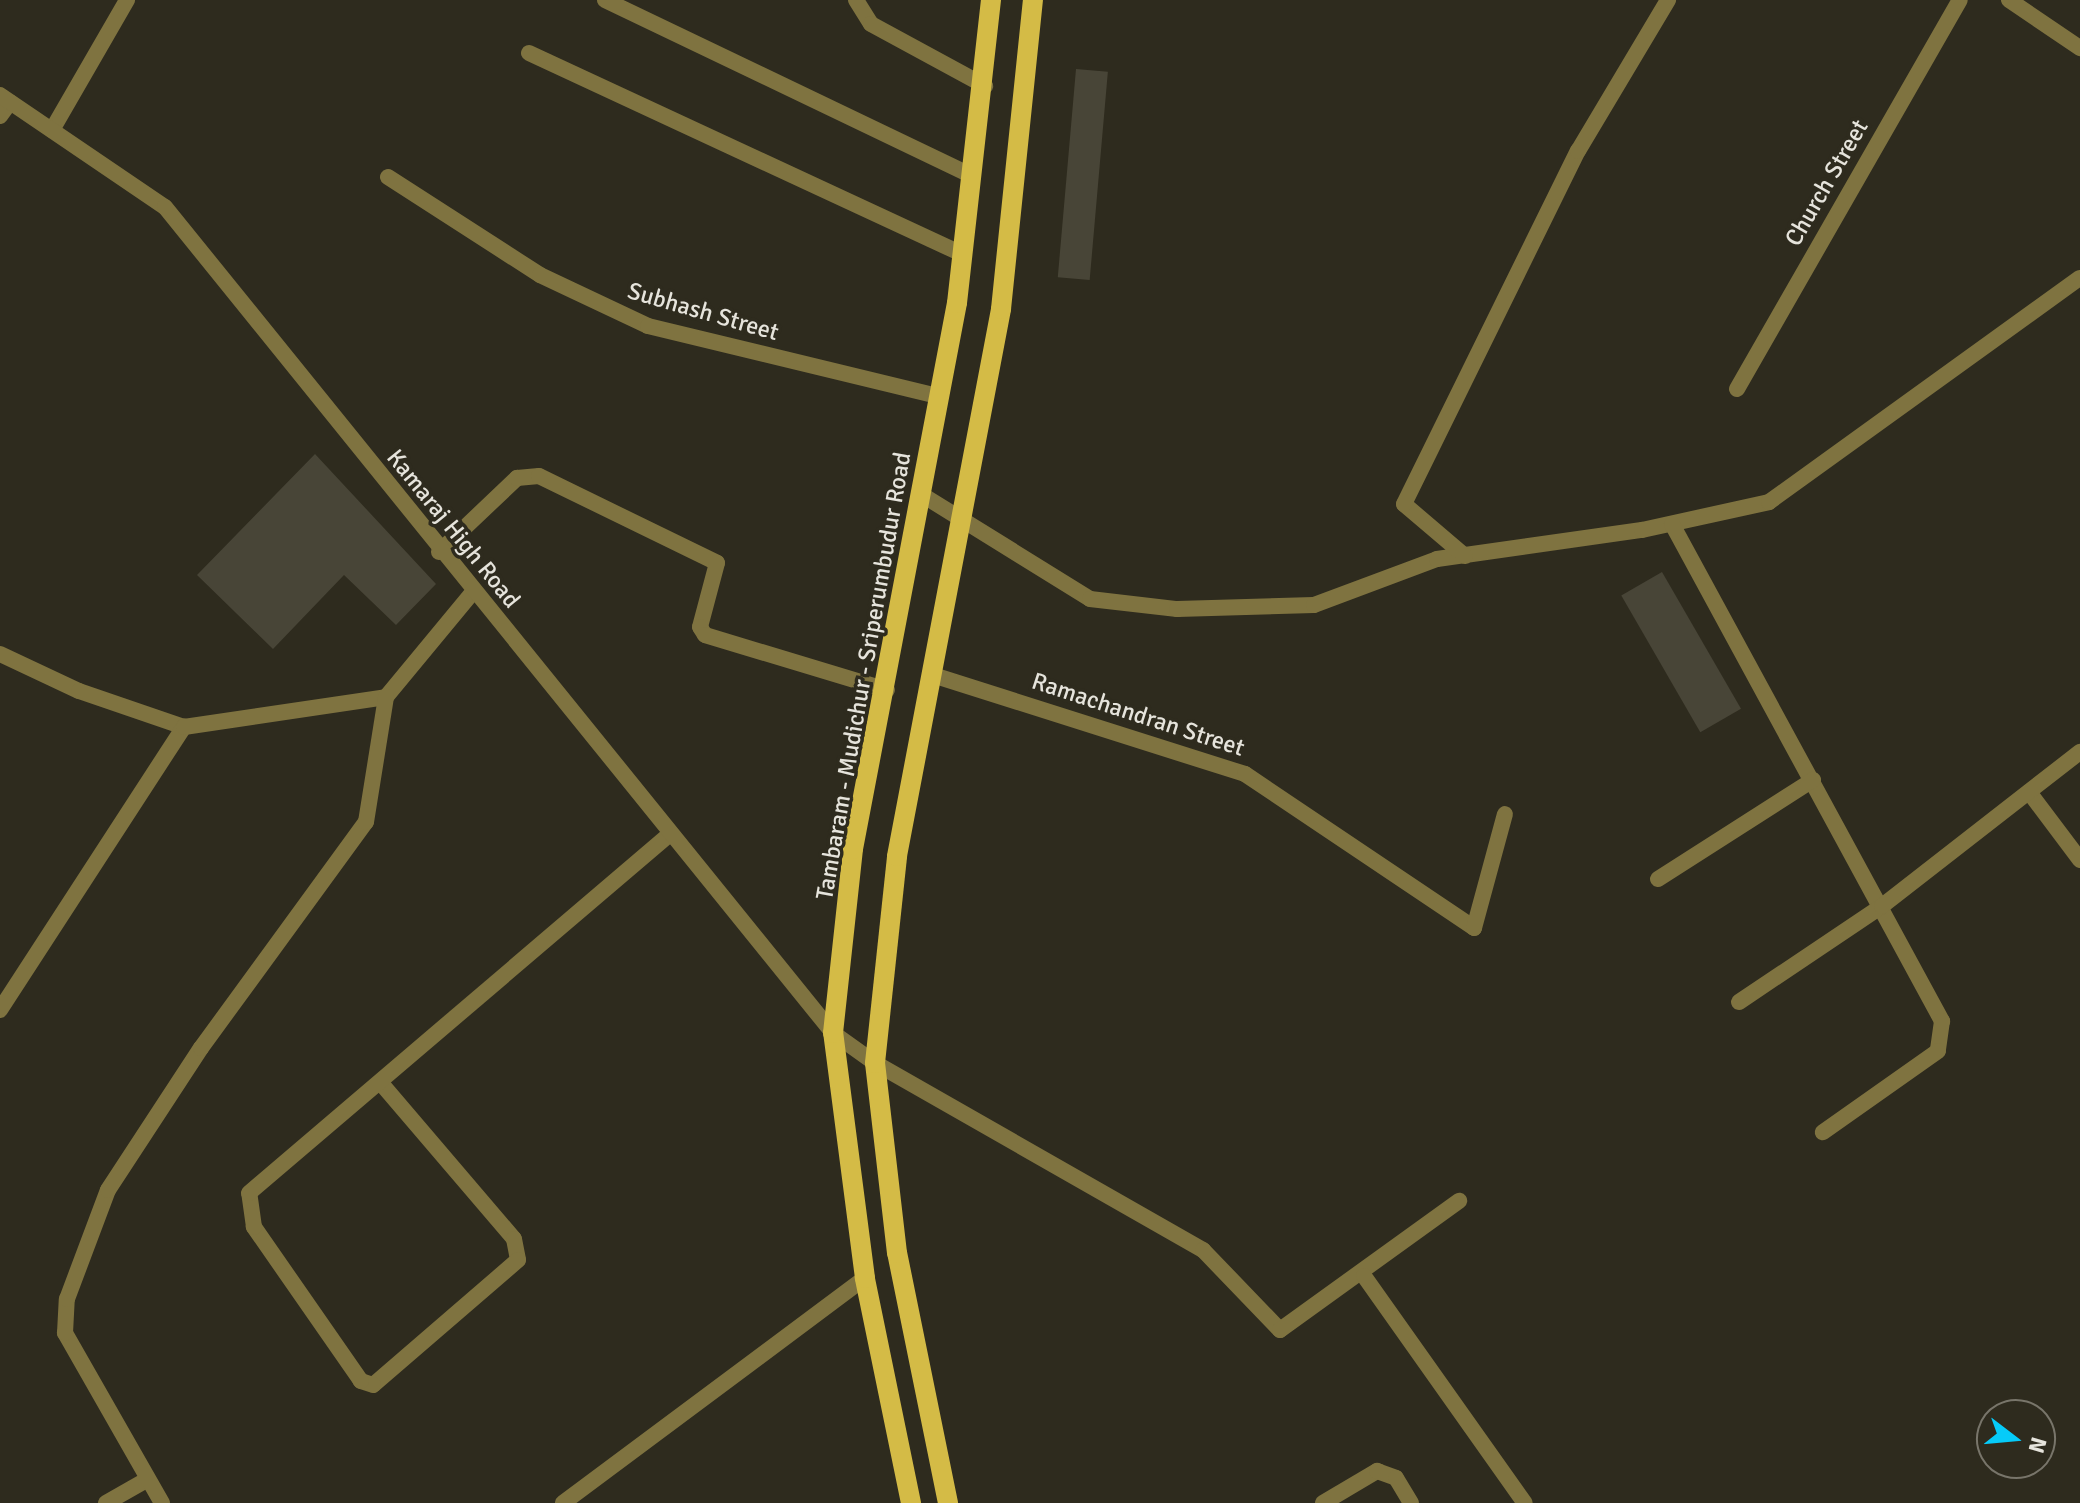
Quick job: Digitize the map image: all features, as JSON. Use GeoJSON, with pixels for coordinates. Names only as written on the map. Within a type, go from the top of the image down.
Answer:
{"type":"FeatureCollection","features":[{"type":"Feature","properties":{"kind":"main road","name":"Tambaram - Mudichur - Sriperumbudur Road"},"geometry":{"type":"LineString","coordinates":[[911,1503],[865,1278],[833,1033],[853,849],[887,690],[941,397],[985,86],[991,0]]}},
{"type":"Feature","properties":{"kind":"main road"},"geometry":{"type":"LineString","coordinates":[[948,1503],[897,1253],[875,1063],[897,856],[936,676],[1001,309],[1033,0]]}},
{"type":"Feature","properties":{"kind":"street"},"geometry":{"type":"LineString","coordinates":[[52,130],[127,0]]}},
{"type":"Feature","properties":{"kind":"street"},"geometry":{"type":"LineString","coordinates":[[605,0],[973,176]]}},
{"type":"Feature","properties":{"kind":"street"},"geometry":{"type":"LineString","coordinates":[[856,0],[871,24],[985,86]]}},
{"type":"Feature","properties":{"kind":"street"},"geometry":{"type":"LineString","coordinates":[[1465,556],[1404,504],[1578,151],[1668,0]]}},
{"type":"Feature","properties":{"kind":"street","name":"Church Street"},"geometry":{"type":"LineString","coordinates":[[1737,389],[1960,0]]}},
{"type":"Feature","properties":{"kind":"street"},"geometry":{"type":"LineString","coordinates":[[2009,0],[2080,48]]}},
{"type":"Feature","properties":{"kind":"street"},"geometry":{"type":"LineString","coordinates":[[529,53],[962,254]]}},
{"type":"Feature","properties":{"kind":"street","name":"Kamaraj High Road"},"geometry":{"type":"LineString","coordinates":[[3,104],[52,130],[165,207],[472,593],[833,1033],[875,1063],[1203,1250],[1280,1330],[1364,1276]]}},
{"type":"Feature","properties":{"kind":"street","name":"Subhash Street"},"geometry":{"type":"LineString","coordinates":[[388,177],[540,275],[648,326],[941,397]]}},
{"type":"Feature","properties":{"kind":"street"},"geometry":{"type":"LineString","coordinates":[[924,496],[1090,599],[1177,609],[1314,605],[1437,559],[1672,524],[1769,502],[2080,278]]}},
{"type":"Feature","properties":{"kind":"street"},"geometry":{"type":"LineString","coordinates":[[439,552],[517,478],[539,476],[717,563],[700,627],[705,635],[887,690]]}},
{"type":"Feature","properties":{"kind":"street"},"geometry":{"type":"LineString","coordinates":[[1672,524],[1939,1011],[1938,1051],[1823,1132]]}},
{"type":"Feature","properties":{"kind":"street"},"geometry":{"type":"LineString","coordinates":[[162,1503],[65,1333],[78,1261],[108,1190],[201,1048],[366,822],[386,697],[472,593]]}},
{"type":"Feature","properties":{"kind":"street"},"geometry":{"type":"LineString","coordinates":[[0,654],[79,691],[184,727],[386,697]]}},
{"type":"Feature","properties":{"kind":"street","name":"Ramachandran Street"},"geometry":{"type":"LineString","coordinates":[[936,676],[1245,774],[1474,928],[1505,814]]}},
{"type":"Feature","properties":{"kind":"street"},"geometry":{"type":"LineString","coordinates":[[0,1010],[184,727]]}},
{"type":"Feature","properties":{"kind":"street"},"geometry":{"type":"LineString","coordinates":[[1739,1002],[1882,906],[2080,752]]}},
{"type":"Feature","properties":{"kind":"street"},"geometry":{"type":"LineString","coordinates":[[1658,879],[1813,780]]}},
{"type":"Feature","properties":{"kind":"street"},"geometry":{"type":"LineString","coordinates":[[2029,792],[2080,860]]}},
{"type":"Feature","properties":{"kind":"street"},"geometry":{"type":"LineString","coordinates":[[380,1082],[514,1239],[518,1260],[373,1385],[361,1381],[248,1208],[262,1179],[670,834]]}},
{"type":"Feature","properties":{"kind":"street"},"geometry":{"type":"LineString","coordinates":[[1459,1201],[1364,1276],[1525,1503]]}},
{"type":"Feature","properties":{"kind":"street"},"geometry":{"type":"LineString","coordinates":[[563,1503],[865,1278]]}},
{"type":"Feature","properties":{"kind":"street"},"geometry":{"type":"LineString","coordinates":[[1323,1503],[1377,1471],[1396,1478],[1411,1503]]}},
{"type":"Feature","properties":{"kind":"street"},"geometry":{"type":"LineString","coordinates":[[106,1503],[148,1479]]}},
{"type":"Feature","properties":{"kind":"building"},"geometry":{"type":"Polygon","coordinates":[[[1076,69],[1108,72],[1090,280],[1058,277],[1076,69]]]}},
{"type":"Feature","properties":{"kind":"building"},"geometry":{"type":"Polygon","coordinates":[[[315,454],[436,584],[396,625],[344,575],[273,649],[197,575],[315,454]]]}},
{"type":"Feature","properties":{"kind":"building"},"geometry":{"type":"Polygon","coordinates":[[[1662,572],[1741,709],[1700,732],[1621,596],[1662,572]]]}}]}
